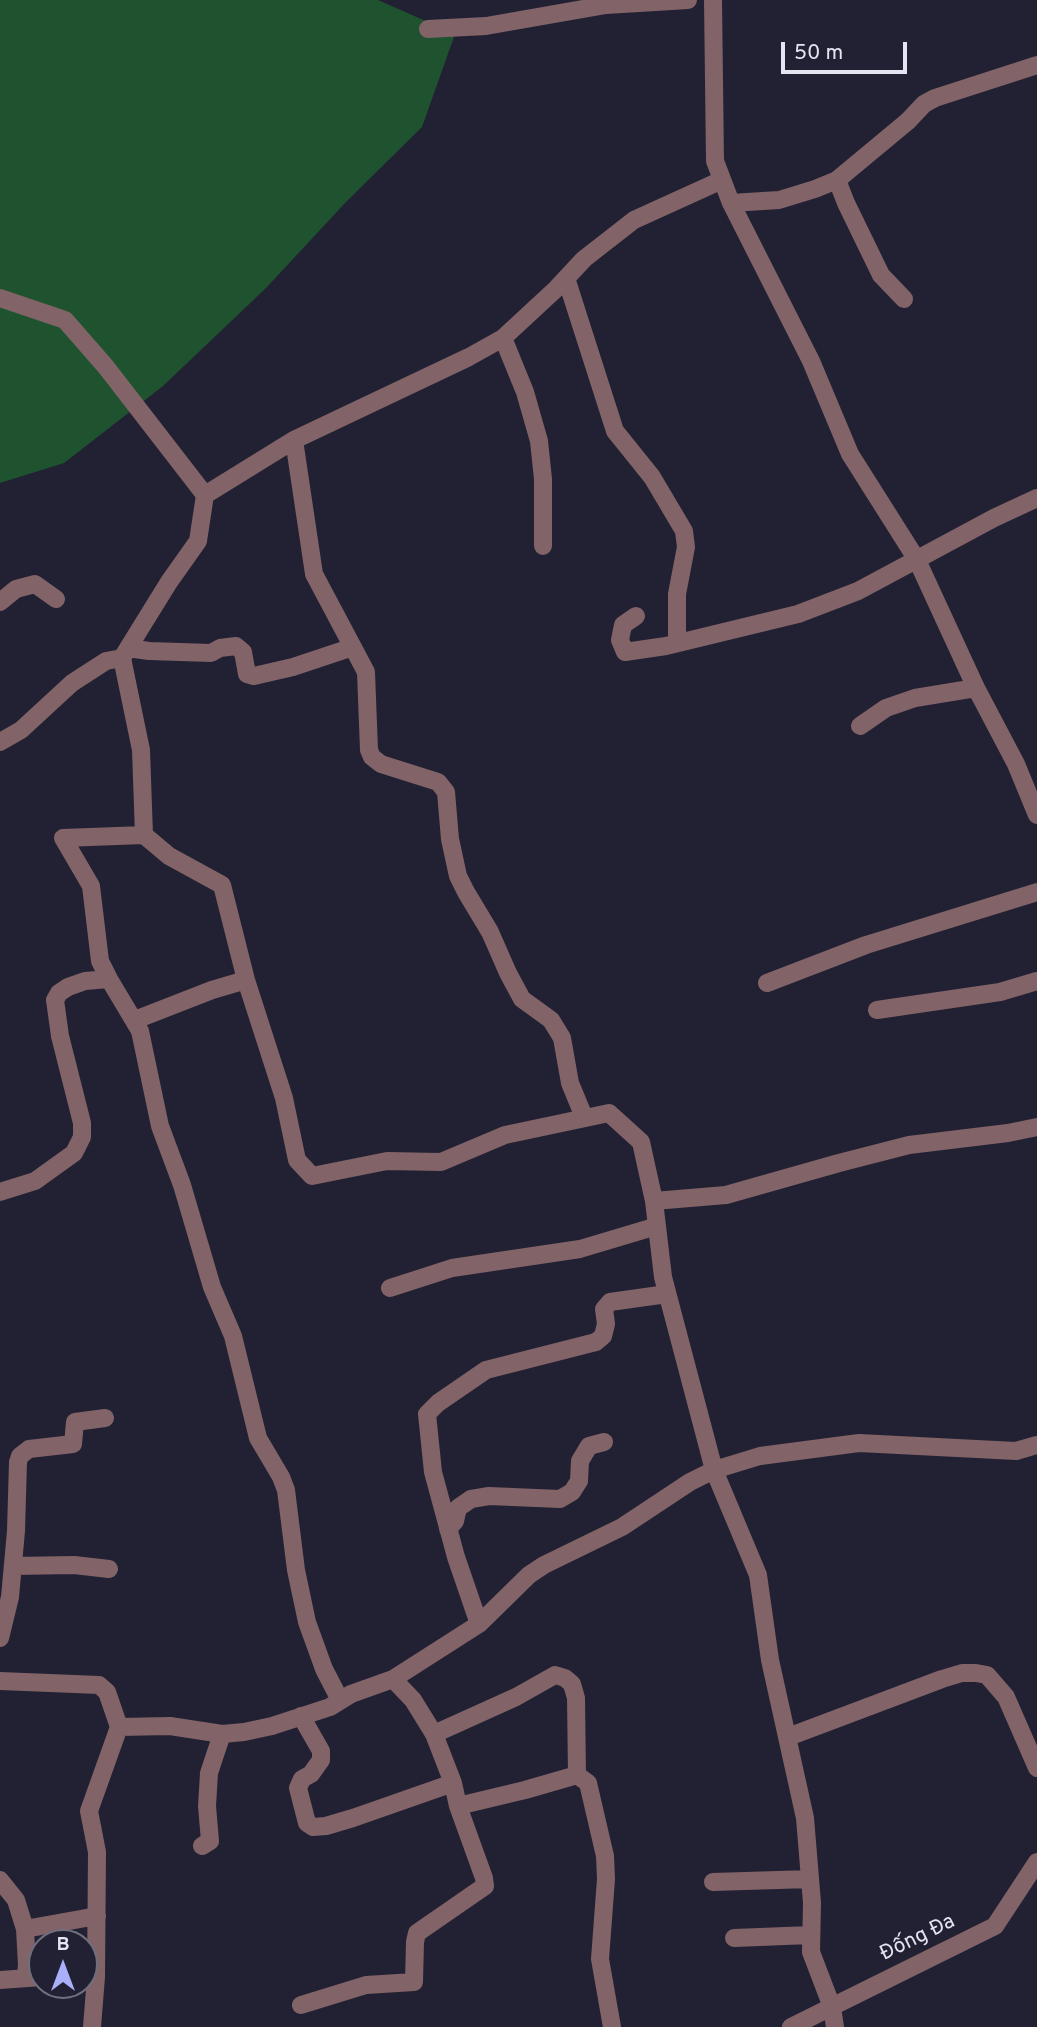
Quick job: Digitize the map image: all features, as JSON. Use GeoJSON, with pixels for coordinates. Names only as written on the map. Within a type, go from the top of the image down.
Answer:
{"type":"FeatureCollection","features":[{"type":"Feature","properties":{"kind":"street"},"geometry":{"type":"LineString","coordinates":[[428,29],[486,26],[606,5],[688,0]]}},
{"type":"Feature","properties":{"kind":"street"},"geometry":{"type":"LineString","coordinates":[[713,0],[715,161],[731,203],[811,361],[850,454],[917,560],[976,688],[1016,764],[1037,815]]}},
{"type":"Feature","properties":{"kind":"street"},"geometry":{"type":"LineString","coordinates":[[731,203],[779,200],[837,180],[908,121],[924,104],[1037,65]]}},
{"type":"Feature","properties":{"kind":"street"},"geometry":{"type":"LineString","coordinates":[[205,495],[294,440],[469,357],[503,338],[584,259],[634,220],[722,180]]}},
{"type":"Feature","properties":{"kind":"street"},"geometry":{"type":"LineString","coordinates":[[837,180],[881,275],[904,299]]}},
{"type":"Feature","properties":{"kind":"street"},"geometry":{"type":"LineString","coordinates":[[566,278],[615,431],[652,477],[684,531],[686,547],[677,594],[677,637],[681,642]]}},
{"type":"Feature","properties":{"kind":"street"},"geometry":{"type":"LineString","coordinates":[[0,298],[65,320],[106,367],[205,495],[198,541],[125,653],[141,750],[144,835]]}},
{"type":"Feature","properties":{"kind":"street"},"geometry":{"type":"LineString","coordinates":[[503,338],[525,392],[539,442],[543,479],[543,546]]}},
{"type":"Feature","properties":{"kind":"street"},"geometry":{"type":"LineString","coordinates":[[294,440],[314,574],[366,673],[369,750],[372,757],[381,764],[438,782],[446,792],[450,839],[458,876],[490,932],[522,999],[551,1020],[562,1038],[570,1083],[584,1116]]}},
{"type":"Feature","properties":{"kind":"street"},"geometry":{"type":"LineString","coordinates":[[636,616],[623,625],[620,639],[625,652],[681,642],[827,605],[889,576],[994,518],[1037,498]]}},
{"type":"Feature","properties":{"kind":"street"},"geometry":{"type":"LineString","coordinates":[[0,602],[16,589],[35,584],[56,599]]}},
{"type":"Feature","properties":{"kind":"street"},"geometry":{"type":"LineString","coordinates":[[0,742],[21,730],[72,683],[106,661],[125,653],[211,653],[220,648],[236,646],[243,652],[247,674],[254,676],[293,667],[353,647]]}},
{"type":"Feature","properties":{"kind":"street"},"geometry":{"type":"LineString","coordinates":[[860,726],[886,709],[915,698],[976,688]]}},
{"type":"Feature","properties":{"kind":"street"},"geometry":{"type":"LineString","coordinates":[[340,1700],[324,1669],[307,1622],[296,1570],[286,1490],[258,1438],[233,1336],[212,1287],[182,1185],[160,1126],[139,1031],[100,961],[91,886],[64,838],[144,835],[169,856],[222,886],[246,980],[284,1098],[297,1160],[312,1176],[387,1161],[441,1162],[505,1135],[608,1113],[640,1142],[654,1201],[663,1277],[714,1470],[758,1575],[770,1660],[805,1818],[810,1879],[811,1952],[831,2007],[835,2027]]}},
{"type":"Feature","properties":{"kind":"street"},"geometry":{"type":"LineString","coordinates":[[767,983],[866,945],[1037,892]]}},
{"type":"Feature","properties":{"kind":"street"},"geometry":{"type":"LineString","coordinates":[[0,1192],[35,1181],[74,1153],[82,1137],[82,1123],[55,1000],[59,993],[68,987],[85,981],[109,979]]}},
{"type":"Feature","properties":{"kind":"street"},"geometry":{"type":"LineString","coordinates":[[135,1020],[212,990],[246,980]]}},
{"type":"Feature","properties":{"kind":"street"},"geometry":{"type":"LineString","coordinates":[[877,1010],[1000,992],[1037,981]]}},
{"type":"Feature","properties":{"kind":"street"},"geometry":{"type":"LineString","coordinates":[[654,1201],[726,1195],[909,1145],[1037,1127]]}},
{"type":"Feature","properties":{"kind":"street"},"geometry":{"type":"LineString","coordinates":[[390,1288],[452,1268],[580,1249],[657,1226]]}},
{"type":"Feature","properties":{"kind":"street"},"geometry":{"type":"LineString","coordinates":[[479,1624],[448,1529],[433,1472],[427,1414],[438,1403],[486,1370],[579,1344],[596,1342],[603,1336],[606,1324],[604,1309],[610,1302],[667,1293]]}},
{"type":"Feature","properties":{"kind":"street"},"geometry":{"type":"LineString","coordinates":[[0,1638],[10,1597],[13,1566],[7,1545],[17,1520],[20,1456],[29,1449],[73,1444],[75,1422],[105,1418]]}},
{"type":"Feature","properties":{"kind":"street"},"geometry":{"type":"LineString","coordinates":[[448,1529],[455,1521],[458,1508],[471,1499],[489,1496],[561,1499],[572,1492],[579,1481],[580,1461],[589,1446],[604,1442]]}},
{"type":"Feature","properties":{"kind":"street"},"geometry":{"type":"LineString","coordinates":[[119,1727],[170,1726],[222,1734],[258,1729],[330,1707],[358,1691],[393,1679],[479,1624],[544,1565],[622,1527],[690,1482],[714,1470],[760,1456],[859,1443],[1016,1451],[1037,1444]]}},
{"type":"Feature","properties":{"kind":"street"},"geometry":{"type":"LineString","coordinates":[[13,1566],[74,1565],[109,1569]]}},
{"type":"Feature","properties":{"kind":"street"},"geometry":{"type":"LineString","coordinates":[[788,1737],[942,1679],[962,1673],[976,1673],[987,1675],[1006,1697],[1037,1768]]}},
{"type":"Feature","properties":{"kind":"street"},"geometry":{"type":"LineString","coordinates":[[434,1734],[516,1697],[555,1675],[572,1684],[576,1698],[577,1775]]}},
{"type":"Feature","properties":{"kind":"street"},"geometry":{"type":"LineString","coordinates":[[301,2005],[366,1985],[414,1982],[417,1933],[485,1886],[453,1783],[434,1734],[413,1700],[393,1679]]}},
{"type":"Feature","properties":{"kind":"street"},"geometry":{"type":"LineString","coordinates":[[0,1681],[99,1685],[107,1692],[119,1727],[89,1811],[97,1852],[96,1929]]}},
{"type":"Feature","properties":{"kind":"street"},"geometry":{"type":"LineString","coordinates":[[301,1716],[321,1751],[321,1760],[312,1774],[302,1779],[298,1788],[307,1823],[313,1827],[353,1818],[453,1783]]}},
{"type":"Feature","properties":{"kind":"street"},"geometry":{"type":"LineString","coordinates":[[202,1846],[210,1841],[208,1773],[222,1734]]}},
{"type":"Feature","properties":{"kind":"street"},"geometry":{"type":"LineString","coordinates":[[458,1806],[577,1775]]}},
{"type":"Feature","properties":{"kind":"street"},"geometry":{"type":"LineString","coordinates":[[577,1775],[588,1783],[593,1795],[605,1856],[606,1879],[600,1959],[612,2027]]}},
{"type":"Feature","properties":{"kind":"street","name":"Đống Đa"},"geometry":{"type":"LineString","coordinates":[[791,2027],[995,1926],[1037,1861]]}},
{"type":"Feature","properties":{"kind":"street"},"geometry":{"type":"LineString","coordinates":[[713,1882],[810,1879]]}},
{"type":"Feature","properties":{"kind":"street"},"geometry":{"type":"LineString","coordinates":[[0,1880],[16,1900],[25,1929],[28,1967]]}},
{"type":"Feature","properties":{"kind":"street"},"geometry":{"type":"LineString","coordinates":[[25,1929],[97,1916]]}},
{"type":"Feature","properties":{"kind":"street"},"geometry":{"type":"LineString","coordinates":[[734,1938],[811,1935]]}},
{"type":"Feature","properties":{"kind":"street"},"geometry":{"type":"LineString","coordinates":[[0,1980],[28,1978]]}},
{"type":"Feature","properties":{"kind":"street"},"geometry":{"type":"LineString","coordinates":[[91,1999],[92,2027]]}},
{"type":"Feature","properties":{"kind":"green space"},"geometry":{"type":"Polygon","coordinates":[[[0,0],[378,0],[455,34],[422,127],[346,202],[266,288],[163,386],[64,463],[0,483],[0,0]]]}}]}
